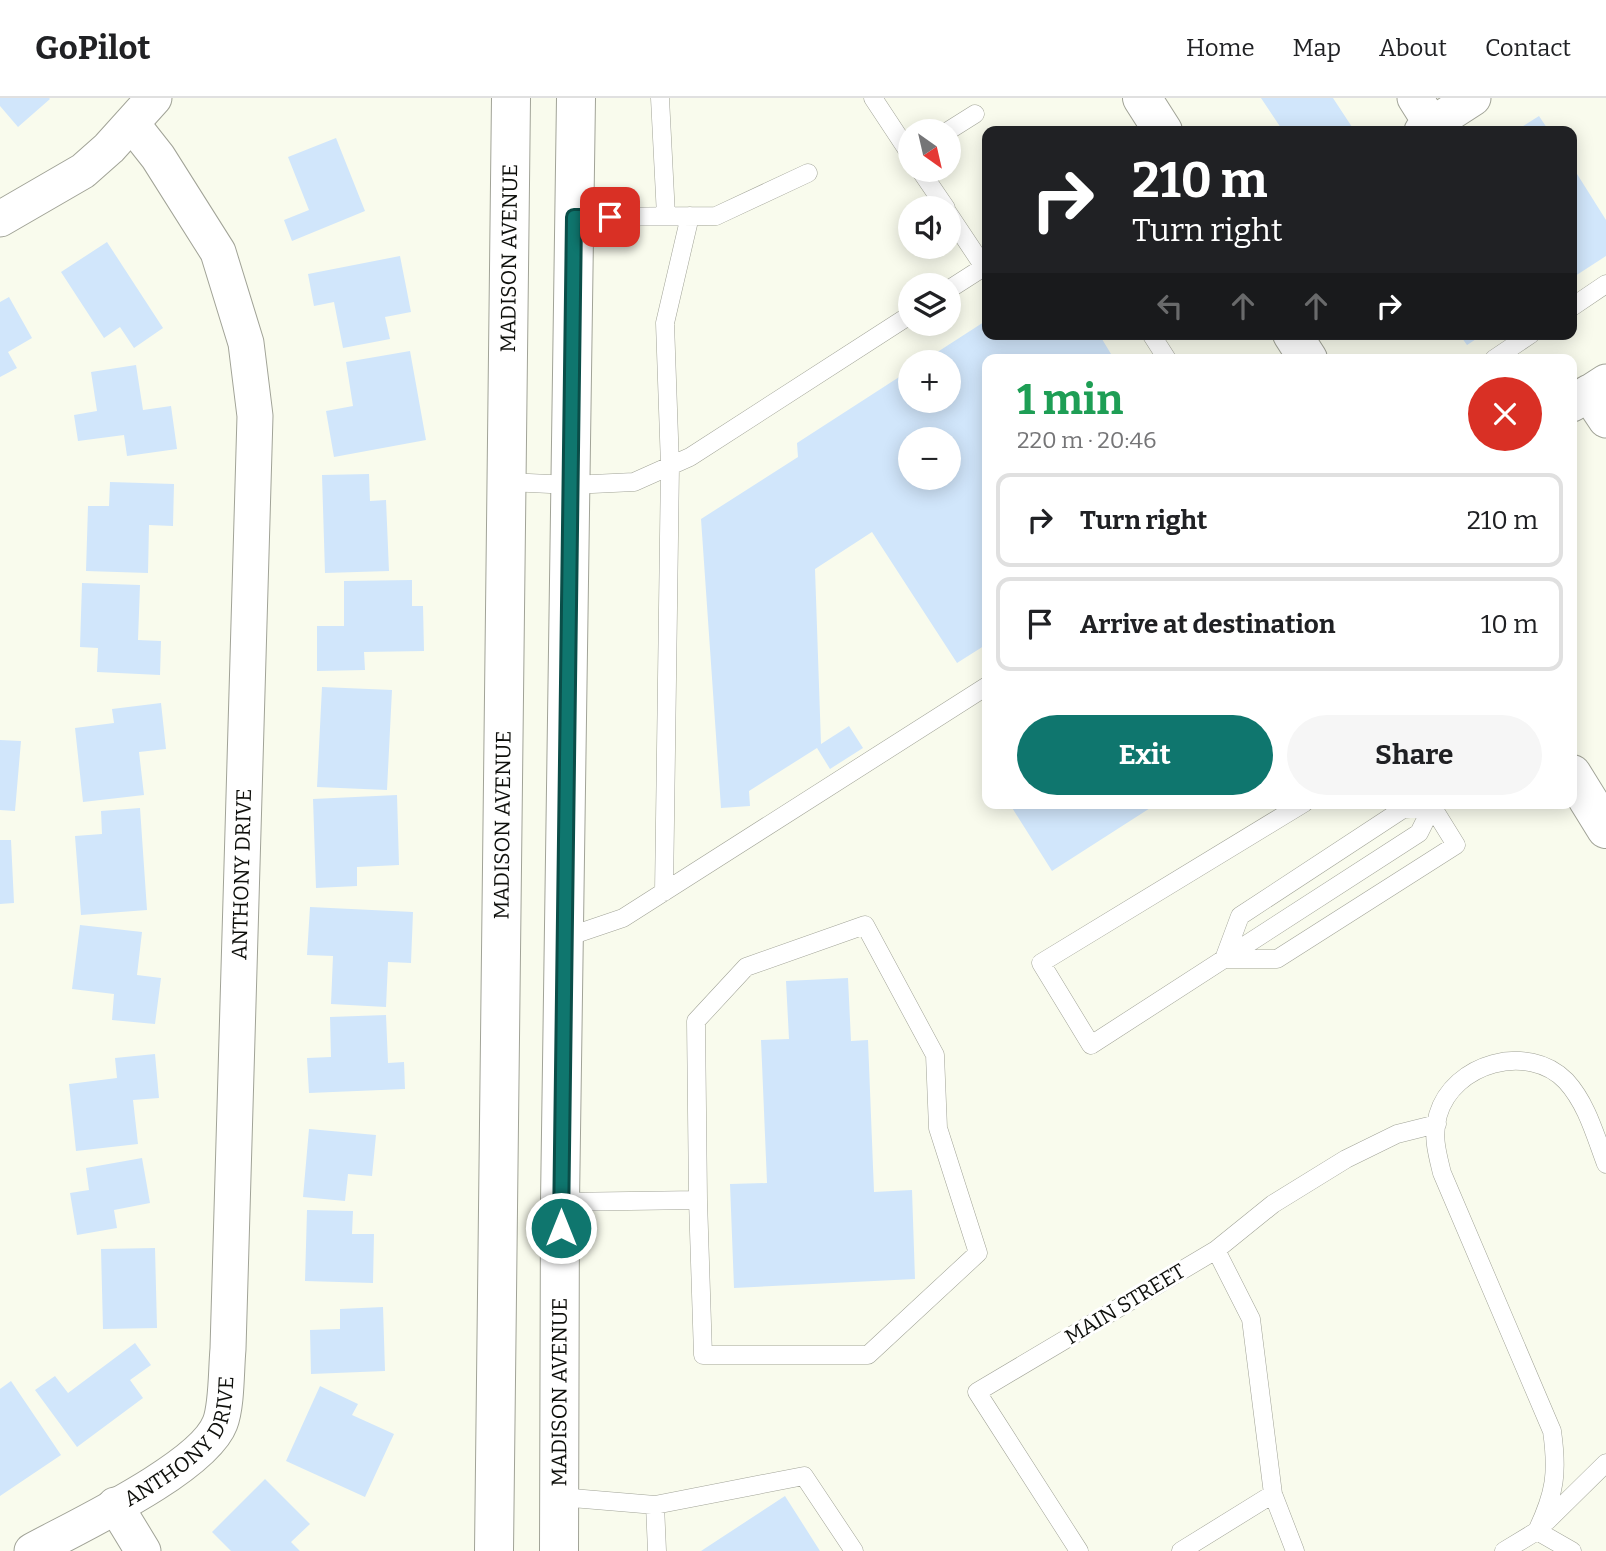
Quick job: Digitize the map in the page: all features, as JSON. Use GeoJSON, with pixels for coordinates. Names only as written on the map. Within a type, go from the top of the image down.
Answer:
{"type":"FeatureCollection","features":[{"type":"Feature","properties":{"kind":"main road","name":"MADISON AVENUE"},"geometry":{"type":"LineString","coordinates":[[494,1551],[511,98]]}},
{"type":"Feature","properties":{"kind":"main road","name":"MADISON AVENUE"},"geometry":{"type":"LineString","coordinates":[[559,1551],[564,938],[576,98]]}},
{"type":"Feature","properties":{"kind":"main road"},"geometry":{"type":"LineString","coordinates":[[1142,98],[1160,126]]}},
{"type":"Feature","properties":{"kind":"main road"},"geometry":{"type":"LineString","coordinates":[[1588,785],[1606,829]]}},
{"type":"Feature","properties":{"kind":"street"},"geometry":{"type":"LineString","coordinates":[[0,219],[83,171],[132,124],[154,98]]}},
{"type":"Feature","properties":{"kind":"street"},"geometry":{"type":"LineString","coordinates":[[1423,118],[1473,98]]}},
{"type":"Feature","properties":{"kind":"street","name":"ANTHONY DRIVE"},"geometry":{"type":"LineString","coordinates":[[32,1551],[177,1469],[206,1444],[220,1423],[229,1335],[255,416],[246,343],[218,252],[158,157],[132,124]]}},
{"type":"Feature","properties":{"kind":"street"},"geometry":{"type":"LineString","coordinates":[[115,1505],[144,1551]]}},
{"type":"Feature","properties":{"kind":"lane"},"geometry":{"type":"LineString","coordinates":[[660,98],[666,216]]}},
{"type":"Feature","properties":{"kind":"lane"},"geometry":{"type":"LineString","coordinates":[[873,98],[898,136]]}},
{"type":"Feature","properties":{"kind":"lane"},"geometry":{"type":"LineString","coordinates":[[961,123],[975,114]]}},
{"type":"Feature","properties":{"kind":"lane"},"geometry":{"type":"LineString","coordinates":[[574,217],[716,216],[808,173]]}},
{"type":"Feature","properties":{"kind":"lane"},"geometry":{"type":"LineString","coordinates":[[664,892],[670,466],[666,323],[690,216]]}},
{"type":"Feature","properties":{"kind":"lane"},"geometry":{"type":"LineString","coordinates":[[961,231],[982,260]]}},
{"type":"Feature","properties":{"kind":"lane"},"geometry":{"type":"LineString","coordinates":[[961,282],[982,269]]}},
{"type":"Feature","properties":{"kind":"lane"},"geometry":{"type":"LineString","coordinates":[[1577,304],[1606,284]]}},
{"type":"Feature","properties":{"kind":"lane"},"geometry":{"type":"LineString","coordinates":[[506,482],[571,485],[634,482],[690,457],[898,323]]}},
{"type":"Feature","properties":{"kind":"lane"},"geometry":{"type":"LineString","coordinates":[[1501,354],[1522,340]]}},
{"type":"Feature","properties":{"kind":"lane"},"geometry":{"type":"LineString","coordinates":[[564,938],[623,918],[982,689]]}},
{"type":"Feature","properties":{"kind":"lane"},"geometry":{"type":"LineString","coordinates":[[1294,809],[1041,963],[1091,1045],[1419,833],[1429,809]]}},
{"type":"Feature","properties":{"kind":"lane"},"geometry":{"type":"LineString","coordinates":[[1224,959],[1240,916],[1403,809]]}},
{"type":"Feature","properties":{"kind":"lane"},"geometry":{"type":"LineString","coordinates":[[1224,959],[1277,959],[1456,845],[1434,809]]}},
{"type":"Feature","properties":{"kind":"lane"},"geometry":{"type":"LineString","coordinates":[[865,926],[935,1055],[938,1128],[978,1253],[868,1355],[703,1355],[698,1200],[696,1020],[746,967],[865,926]]}},
{"type":"Feature","properties":{"kind":"lane"},"geometry":{"type":"LineString","coordinates":[[1536,1531],[1552,1500],[1557,1465],[1552,1431],[1442,1173],[1434,1144],[1438,1114],[1453,1087],[1477,1068],[1507,1060],[1538,1064],[1564,1079],[1583,1103],[1606,1164]]}},
{"type":"Feature","properties":{"kind":"lane"},"geometry":{"type":"LineString","coordinates":[[1295,1551],[1273,1494],[1251,1319],[1216,1250],[1273,1204],[1346,1159],[1397,1133],[1437,1124]]}},
{"type":"Feature","properties":{"kind":"lane"},"geometry":{"type":"LineString","coordinates":[[561,1202],[698,1200]]}},
{"type":"Feature","properties":{"kind":"lane","name":"MAIN STREET"},"geometry":{"type":"LineString","coordinates":[[1079,1551],[977,1392],[1216,1250]]}},
{"type":"Feature","properties":{"kind":"lane"},"geometry":{"type":"LineString","coordinates":[[1504,1551],[1536,1531],[1606,1463]]}},
{"type":"Feature","properties":{"kind":"lane"},"geometry":{"type":"LineString","coordinates":[[560,1497],[655,1505],[804,1475],[854,1551]]}},
{"type":"Feature","properties":{"kind":"lane"},"geometry":{"type":"LineString","coordinates":[[1181,1551],[1273,1494]]}},
{"type":"Feature","properties":{"kind":"lane"},"geometry":{"type":"LineString","coordinates":[[655,1505],[657,1551]]}},
{"type":"Feature","properties":{"kind":"lane"},"geometry":{"type":"LineString","coordinates":[[1536,1531],[1572,1551]]}},
{"type":"Feature","properties":{"kind":"building"},"geometry":{"type":"Polygon","coordinates":[[[0,98],[50,99],[18,127],[0,106],[0,98]]]}},
{"type":"Feature","properties":{"kind":"building"},"geometry":{"type":"Polygon","coordinates":[[[1261,98],[1333,98],[1351,126],[1280,126],[1261,98]]]}},
{"type":"Feature","properties":{"kind":"building"},"geometry":{"type":"Polygon","coordinates":[[[1539,116],[1546,126],[1523,126],[1539,116]]]}},
{"type":"Feature","properties":{"kind":"building"},"geometry":{"type":"Polygon","coordinates":[[[336,138],[365,211],[292,241],[284,220],[309,210],[288,157],[336,138]]]}},
{"type":"Feature","properties":{"kind":"building"},"geometry":{"type":"Polygon","coordinates":[[[1577,174],[1606,220],[1606,256],[1577,275],[1577,174]]]}},
{"type":"Feature","properties":{"kind":"building"},"geometry":{"type":"Polygon","coordinates":[[[107,242],[163,328],[134,348],[120,327],[104,338],[61,272],[107,242]]]}},
{"type":"Feature","properties":{"kind":"building"},"geometry":{"type":"Polygon","coordinates":[[[400,256],[411,312],[385,317],[390,339],[343,348],[334,302],[314,306],[308,274],[400,256]]]}},
{"type":"Feature","properties":{"kind":"building"},"geometry":{"type":"Polygon","coordinates":[[[9,297],[32,338],[8,352],[17,368],[0,377],[0,302],[9,297]]]}},
{"type":"Feature","properties":{"kind":"building"},"geometry":{"type":"Polygon","coordinates":[[[982,323],[982,340],[1103,340],[1111,354],[982,354],[982,647],[957,663],[872,532],[815,569],[821,744],[849,726],[863,748],[830,769],[817,748],[749,791],[750,806],[721,808],[701,519],[798,457],[797,443],[898,378],[898,413],[961,413],[961,350],[941,350],[982,323]]]}},
{"type":"Feature","properties":{"kind":"building"},"geometry":{"type":"Polygon","coordinates":[[[410,351],[426,440],[334,457],[326,411],[353,406],[346,362],[410,351]]]}},
{"type":"Feature","properties":{"kind":"building"},"geometry":{"type":"Polygon","coordinates":[[[136,365],[143,410],[171,406],[177,449],[127,456],[124,435],[78,441],[74,415],[97,411],[91,372],[136,365]]]}},
{"type":"Feature","properties":{"kind":"building"},"geometry":{"type":"Polygon","coordinates":[[[369,474],[370,501],[386,500],[389,571],[325,573],[322,475],[369,474]]]}},
{"type":"Feature","properties":{"kind":"building"},"geometry":{"type":"Polygon","coordinates":[[[110,482],[174,484],[173,526],[149,525],[148,573],[86,571],[88,506],[109,506],[110,482]]]}},
{"type":"Feature","properties":{"kind":"building"},"geometry":{"type":"Polygon","coordinates":[[[412,580],[412,606],[423,606],[424,651],[364,652],[365,670],[317,671],[317,626],[344,626],[344,581],[412,580]]]}},
{"type":"Feature","properties":{"kind":"building"},"geometry":{"type":"Polygon","coordinates":[[[82,583],[140,585],[138,640],[161,641],[160,675],[97,672],[98,648],[80,647],[82,583]]]}},
{"type":"Feature","properties":{"kind":"building"},"geometry":{"type":"Polygon","coordinates":[[[322,687],[392,690],[387,790],[317,787],[322,687]]]}},
{"type":"Feature","properties":{"kind":"building"},"geometry":{"type":"Polygon","coordinates":[[[161,703],[166,749],[139,752],[144,795],[83,802],[75,728],[114,723],[112,709],[161,703]]]}},
{"type":"Feature","properties":{"kind":"building"},"geometry":{"type":"Polygon","coordinates":[[[0,740],[21,741],[15,811],[0,810],[0,740]]]}},
{"type":"Feature","properties":{"kind":"building"},"geometry":{"type":"Polygon","coordinates":[[[397,795],[399,865],[357,867],[357,886],[316,888],[313,799],[397,795]]]}},
{"type":"Feature","properties":{"kind":"building"},"geometry":{"type":"Polygon","coordinates":[[[140,808],[147,910],[81,915],[75,836],[102,834],[101,811],[140,808]]]}},
{"type":"Feature","properties":{"kind":"building"},"geometry":{"type":"Polygon","coordinates":[[[1013,809],[1149,809],[1052,871],[1013,809]]]}},
{"type":"Feature","properties":{"kind":"building"},"geometry":{"type":"Polygon","coordinates":[[[0,840],[11,840],[14,903],[0,904],[0,840]]]}},
{"type":"Feature","properties":{"kind":"building"},"geometry":{"type":"Polygon","coordinates":[[[310,907],[413,912],[411,963],[388,962],[386,1007],[331,1004],[333,956],[307,955],[310,907]]]}},
{"type":"Feature","properties":{"kind":"building"},"geometry":{"type":"Polygon","coordinates":[[[80,925],[142,932],[137,975],[161,978],[155,1024],[112,1020],[114,994],[72,989],[80,925]]]}},
{"type":"Feature","properties":{"kind":"building"},"geometry":{"type":"Polygon","coordinates":[[[848,978],[851,1041],[868,1040],[874,1192],[912,1190],[915,1279],[734,1288],[730,1184],[767,1183],[761,1040],[789,1039],[786,981],[848,978]]]}},
{"type":"Feature","properties":{"kind":"building"},"geometry":{"type":"Polygon","coordinates":[[[386,1015],[388,1063],[404,1062],[405,1089],[309,1093],[307,1058],[331,1057],[330,1017],[386,1015]]]}},
{"type":"Feature","properties":{"kind":"building"},"geometry":{"type":"Polygon","coordinates":[[[155,1054],[159,1098],[133,1100],[138,1144],[76,1151],[69,1084],[117,1078],[115,1058],[155,1054]]]}},
{"type":"Feature","properties":{"kind":"building"},"geometry":{"type":"Polygon","coordinates":[[[309,1129],[376,1135],[372,1176],[348,1174],[345,1201],[303,1197],[309,1129]]]}},
{"type":"Feature","properties":{"kind":"building"},"geometry":{"type":"Polygon","coordinates":[[[142,1158],[150,1203],[114,1210],[117,1228],[77,1235],[70,1193],[89,1190],[86,1168],[142,1158]]]}},
{"type":"Feature","properties":{"kind":"building"},"geometry":{"type":"Polygon","coordinates":[[[307,1210],[353,1211],[352,1234],[374,1234],[373,1283],[305,1281],[307,1210]]]}},
{"type":"Feature","properties":{"kind":"building"},"geometry":{"type":"Polygon","coordinates":[[[155,1248],[157,1328],[103,1329],[101,1249],[155,1248]]]}},
{"type":"Feature","properties":{"kind":"building"},"geometry":{"type":"Polygon","coordinates":[[[383,1307],[385,1371],[311,1374],[310,1330],[340,1329],[340,1309],[383,1307]]]}},
{"type":"Feature","properties":{"kind":"building"},"geometry":{"type":"Polygon","coordinates":[[[135,1343],[151,1365],[130,1380],[143,1398],[77,1447],[35,1390],[55,1376],[68,1393],[135,1343]]]}},
{"type":"Feature","properties":{"kind":"building"},"geometry":{"type":"Polygon","coordinates":[[[11,1381],[61,1455],[0,1496],[0,1389],[11,1381]]]}},
{"type":"Feature","properties":{"kind":"building"},"geometry":{"type":"Polygon","coordinates":[[[320,1386],[358,1404],[352,1415],[394,1434],[365,1497],[286,1461],[320,1386]]]}},
{"type":"Feature","properties":{"kind":"building"},"geometry":{"type":"Polygon","coordinates":[[[265,1479],[310,1524],[291,1542],[300,1551],[231,1551],[212,1532],[265,1479]]]}},
{"type":"Feature","properties":{"kind":"building"},"geometry":{"type":"Polygon","coordinates":[[[785,1496],[820,1551],[701,1551],[785,1496]]]}},
{"type":"Feature","properties":{"kind":"route"},"geometry":{"type":"LineString","coordinates":[[561,1228],[574,217],[610,217]]}}]}
